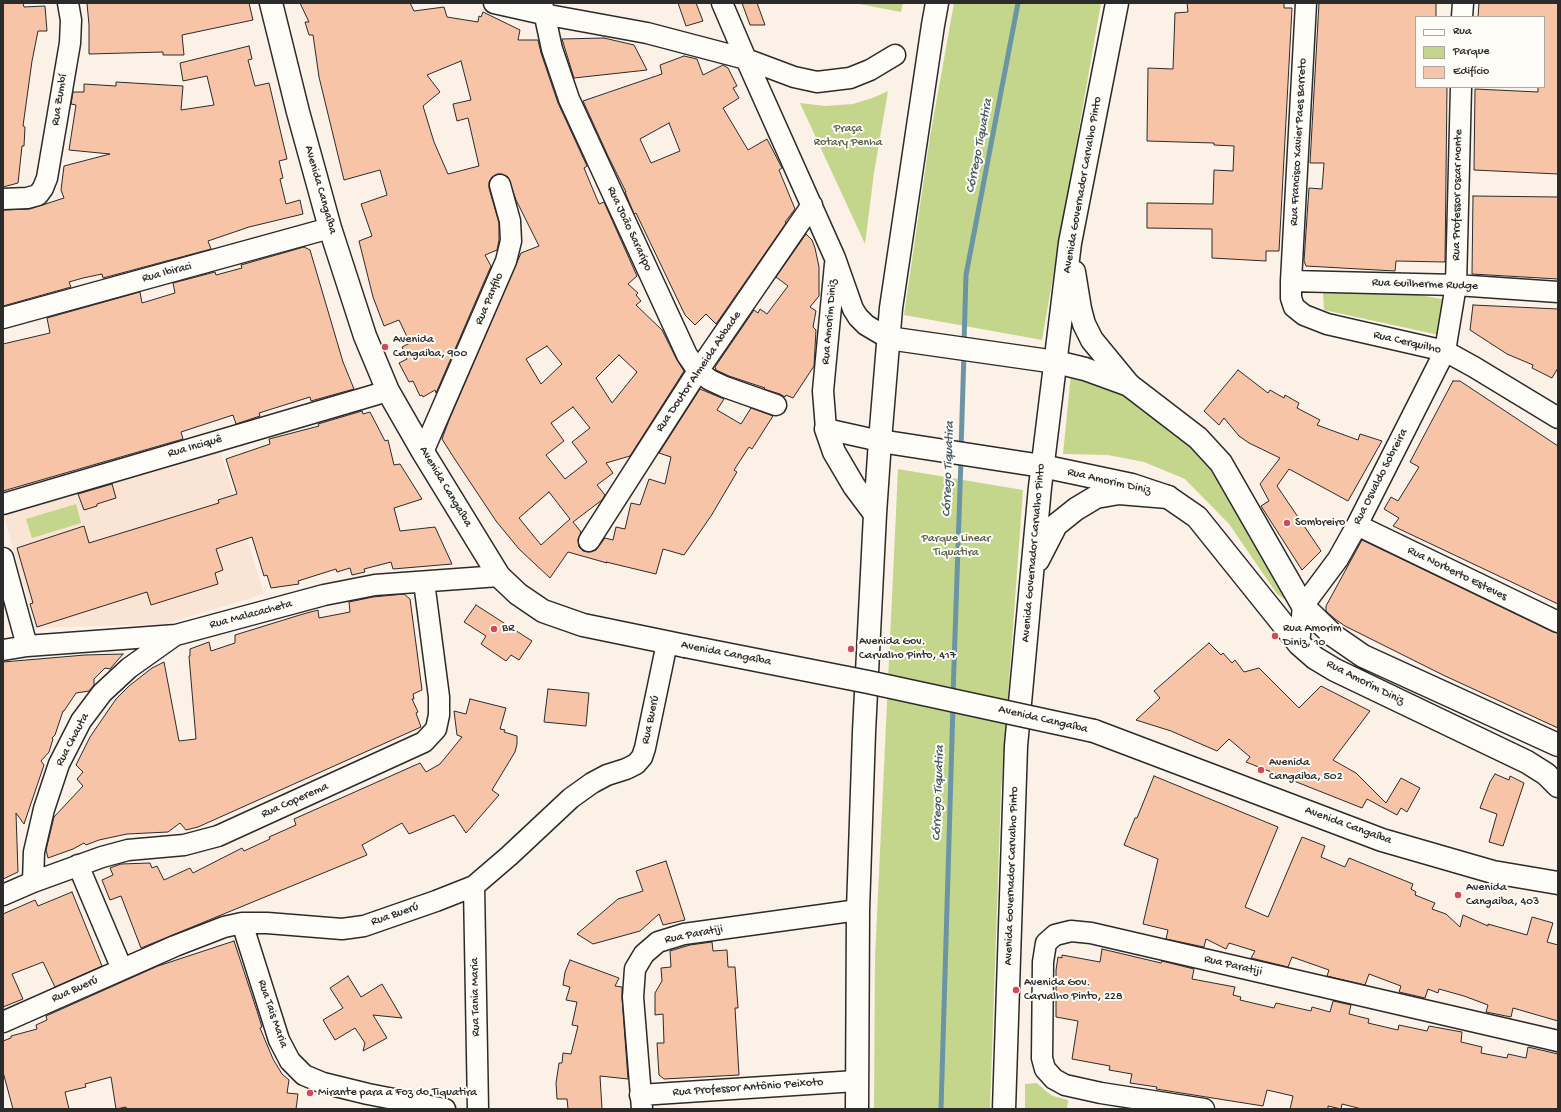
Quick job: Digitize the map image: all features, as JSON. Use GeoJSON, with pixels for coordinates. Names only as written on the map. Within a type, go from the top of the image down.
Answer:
{"type":"FeatureCollection","features":[{"type":"Feature","properties":{"kind":"main road","name":"Avenida Cangaíba"},"geometry":{"type":"LineString","coordinates":[[271,3],[298,112],[330,228],[365,336],[388,391],[423,452],[499,576],[518,594],[543,611],[583,625],[676,645],[876,683],[1094,731],[1382,840],[1493,872],[1558,883]]}},
{"type":"Feature","properties":{"kind":"main road"},"geometry":{"type":"LineString","coordinates":[[856,1109],[858,910],[864,732],[880,441],[899,339],[928,57],[937,3]]}},
{"type":"Feature","properties":{"kind":"main road","name":"Avenida Governador Carvalho Pinto"},"geometry":{"type":"LineString","coordinates":[[1004,1109],[1016,746],[1042,466],[1049,361],[1070,243],[1117,3]]}},
{"type":"Feature","properties":{"kind":"main road"},"geometry":{"type":"LineString","coordinates":[[1070,243],[1080,309],[1084,324],[1092,340],[1129,385]]}},
{"type":"Feature","properties":{"kind":"main road","name":"Rua Amorim Diniz"},"geometry":{"type":"LineString","coordinates":[[899,339],[1049,361],[1085,369],[1129,385],[1198,438],[1221,463],[1303,606],[1334,636],[1363,656],[1558,745]]}},
{"type":"Feature","properties":{"kind":"main road"},"geometry":{"type":"LineString","coordinates":[[826,429],[834,452],[854,486],[875,514]]}},
{"type":"Feature","properties":{"kind":"main road","name":"Rua Amorim Diniz"},"geometry":{"type":"LineString","coordinates":[[880,441],[1042,466],[1132,485],[1168,497],[1196,517],[1299,644],[1315,658],[1335,670],[1527,762],[1546,774],[1558,786]]}},
{"type":"Feature","properties":{"kind":"main road"},"geometry":{"type":"LineString","coordinates":[[1033,570],[1056,525],[1076,509],[1096,498],[1119,493],[1168,497]]}},
{"type":"Feature","properties":{"kind":"street","name":"Rua Zumbí"},"geometry":{"type":"LineString","coordinates":[[3,199],[27,198],[38,195],[47,178],[70,43],[71,20],[68,3]]}},
{"type":"Feature","properties":{"kind":"street"},"geometry":{"type":"LineString","coordinates":[[494,3],[543,9],[647,32],[746,59],[794,77],[817,82],[850,78],[870,70],[895,56]]}},
{"type":"Feature","properties":{"kind":"street","name":"Rua Amorim Diniz"},"geometry":{"type":"LineString","coordinates":[[722,3],[836,258],[853,309],[858,318],[866,325],[899,339]]}},
{"type":"Feature","properties":{"kind":"street","name":"Rua Francisco Xavier Paes Barreto"},"geometry":{"type":"LineString","coordinates":[[1292,281],[1306,3]]}},
{"type":"Feature","properties":{"kind":"street"},"geometry":{"type":"LineString","coordinates":[[1462,3],[1462,16]]}},
{"type":"Feature","properties":{"kind":"street","name":"Rua João Sararipo"},"geometry":{"type":"LineString","coordinates":[[543,9],[552,49],[569,99],[687,355],[698,371],[710,380],[725,387],[776,405]]}},
{"type":"Feature","properties":{"kind":"street","name":"Rua Professor Oscar Monte"},"geometry":{"type":"LineString","coordinates":[[1445,351],[1456,285],[1461,88]]}},
{"type":"Feature","properties":{"kind":"street","name":"Rua Panfilo"},"geometry":{"type":"LineString","coordinates":[[423,452],[506,261],[511,241],[510,221],[500,185]]}},
{"type":"Feature","properties":{"kind":"street","name":"Rua Doutor Almeida Abbade"},"geometry":{"type":"LineString","coordinates":[[589,540],[698,371],[812,205]]}},
{"type":"Feature","properties":{"kind":"street","name":"Rua Ibiraci"},"geometry":{"type":"LineString","coordinates":[[3,318],[330,228]]}},
{"type":"Feature","properties":{"kind":"street","name":"Rua Amorim Diniz"},"geometry":{"type":"LineString","coordinates":[[836,258],[823,391],[826,429],[880,441]]}},
{"type":"Feature","properties":{"kind":"street","name":"Rua Guilherme Rudge"},"geometry":{"type":"LineString","coordinates":[[1292,281],[1456,285],[1558,292]]}},
{"type":"Feature","properties":{"kind":"street","name":"Rua Cerquilho"},"geometry":{"type":"LineString","coordinates":[[1292,281],[1291,298],[1294,307],[1304,315],[1327,324],[1445,351],[1558,418]]}},
{"type":"Feature","properties":{"kind":"street","name":"Rua Osvaldo Sobreira"},"geometry":{"type":"LineString","coordinates":[[1303,606],[1338,559],[1357,525],[1445,351]]}},
{"type":"Feature","properties":{"kind":"street","name":"Rua Inciquê"},"geometry":{"type":"LineString","coordinates":[[3,504],[388,391]]}},
{"type":"Feature","properties":{"kind":"street","name":"Rua Norberto Esteves"},"geometry":{"type":"LineString","coordinates":[[1357,525],[1558,622]]}},
{"type":"Feature","properties":{"kind":"street"},"geometry":{"type":"LineString","coordinates":[[3,558],[27,646]]}},
{"type":"Feature","properties":{"kind":"street","name":"Rua Malacacheta"},"geometry":{"type":"LineString","coordinates":[[3,650],[27,646],[176,635],[324,595],[375,585],[499,576]]}},
{"type":"Feature","properties":{"kind":"street","name":"Rua Coperema"},"geometry":{"type":"LineString","coordinates":[[3,895],[78,865],[128,850],[184,845],[218,836],[424,742],[436,729],[439,715],[440,697],[424,582]]}},
{"type":"Feature","properties":{"kind":"street"},"geometry":{"type":"LineString","coordinates":[[1299,644],[1303,606]]}},
{"type":"Feature","properties":{"kind":"street","name":"Rua Chauta"},"geometry":{"type":"LineString","coordinates":[[33,882],[34,852],[44,810],[59,764],[81,721],[102,693],[129,668],[176,635]]}},
{"type":"Feature","properties":{"kind":"street","name":"Rua Buerú"},"geometry":{"type":"LineString","coordinates":[[3,1022],[175,946],[224,927],[242,923],[267,923],[342,929],[364,926],[474,886],[509,856],[571,798],[592,782],[636,764],[642,757],[676,645]]}},
{"type":"Feature","properties":{"kind":"street"},"geometry":{"type":"LineString","coordinates":[[78,865],[122,969]]}},
{"type":"Feature","properties":{"kind":"street","name":"Rua Tania Maria"},"geometry":{"type":"LineString","coordinates":[[474,886],[478,1109]]}},
{"type":"Feature","properties":{"kind":"street","name":"Rua Paratiji"},"geometry":{"type":"LineString","coordinates":[[641,1102],[633,997],[635,969],[644,954],[658,942],[684,934],[858,910]]}},
{"type":"Feature","properties":{"kind":"street","name":"Rua Tais Maria"},"geometry":{"type":"LineString","coordinates":[[242,923],[279,1040],[290,1061],[304,1075],[323,1083],[445,1109]]}},
{"type":"Feature","properties":{"kind":"street","name":"Rua Paratiji"},"geometry":{"type":"LineString","coordinates":[[1204,1109],[1080,1089],[1065,1085],[1054,1079],[1045,1069],[1042,1058],[1043,962],[1046,944],[1055,935],[1071,931],[1091,933],[1558,1041]]}},
{"type":"Feature","properties":{"kind":"street","name":"Rua Professor Antônio Peixoto"},"geometry":{"type":"LineString","coordinates":[[641,1102],[856,1081]]}},
{"type":"Feature","properties":{"kind":"shaded area"},"geometry":{"type":"Polygon","coordinates":[[[220,450],[264,594],[165,624],[36,628],[3,513],[220,450]]]}},
{"type":"Feature","properties":{"kind":"green space"},"geometry":{"type":"Polygon","coordinates":[[[854,3],[903,3],[901,12],[854,3]]]}},
{"type":"Feature","properties":{"kind":"green space"},"geometry":{"type":"Polygon","coordinates":[[[954,3],[1101,3],[1042,340],[904,315],[930,137],[954,3]]]}},
{"type":"Feature","properties":{"kind":"green space","name":"Praça Rotary Penha"},"geometry":{"type":"Polygon","coordinates":[[[888,91],[874,173],[865,244],[800,103],[825,106],[853,104],[888,91]]]}},
{"type":"Feature","properties":{"kind":"green space"},"geometry":{"type":"Polygon","coordinates":[[[1379,288],[1442,299],[1439,335],[1324,310],[1323,293],[1379,288]]]}},
{"type":"Feature","properties":{"kind":"green space"},"geometry":{"type":"Polygon","coordinates":[[[1071,374],[1121,392],[1169,424],[1209,467],[1289,596],[1284,599],[1277,594],[1229,524],[1185,479],[1144,462],[1108,455],[1063,454],[1071,374]]]}},
{"type":"Feature","properties":{"kind":"green space","name":"Parque Linear Tiquatira"},"geometry":{"type":"Polygon","coordinates":[[[898,469],[1023,490],[1001,792],[990,1109],[874,1109],[875,958],[898,469]]]}},
{"type":"Feature","properties":{"kind":"green space"},"geometry":{"type":"Polygon","coordinates":[[[76,504],[81,523],[32,538],[26,519],[76,504]]]}},
{"type":"Feature","properties":{"kind":"green space"},"geometry":{"type":"Polygon","coordinates":[[[1037,1083],[1053,1096],[1068,1100],[1067,1109],[1025,1109],[1025,1084],[1037,1083]]]}},
{"type":"Feature","properties":{"kind":"building"},"geometry":{"type":"Polygon","coordinates":[[[3,3],[23,3],[24,7],[45,6],[47,31],[38,31],[32,61],[23,126],[25,127],[24,146],[22,146],[18,183],[3,187],[3,3]]]}},
{"type":"Feature","properties":{"kind":"building"},"geometry":{"type":"Polygon","coordinates":[[[87,3],[249,3],[253,20],[182,35],[184,55],[163,55],[163,52],[89,54],[87,3]]]}},
{"type":"Feature","properties":{"kind":"building"},"geometry":{"type":"Polygon","coordinates":[[[300,3],[410,3],[414,11],[444,7],[447,17],[478,22],[479,16],[481,17],[483,12],[520,30],[518,40],[538,40],[558,103],[587,166],[584,168],[599,204],[604,202],[637,276],[628,284],[638,293],[636,295],[641,301],[636,305],[662,330],[684,371],[630,456],[606,463],[613,473],[597,485],[605,495],[602,500],[573,522],[581,532],[578,540],[579,547],[583,551],[589,552],[596,550],[605,538],[613,540],[616,527],[625,529],[631,503],[640,505],[649,479],[665,484],[671,457],[659,453],[700,389],[724,399],[717,410],[741,424],[751,408],[773,416],[752,449],[749,447],[734,470],[737,472],[711,516],[684,555],[663,549],[656,574],[606,562],[607,563],[568,552],[550,578],[519,549],[496,521],[442,439],[521,253],[539,246],[516,200],[508,177],[502,174],[497,174],[492,177],[489,182],[489,188],[499,223],[499,240],[497,250],[485,255],[491,266],[436,393],[435,390],[423,397],[422,395],[420,396],[413,381],[409,382],[399,363],[407,359],[402,347],[410,343],[399,320],[384,326],[373,297],[359,241],[372,236],[361,204],[387,195],[380,170],[344,180],[319,77],[313,35],[309,35],[305,22],[309,22],[300,3]],[[461,61],[427,75],[440,92],[423,106],[434,142],[448,174],[479,166],[468,118],[457,121],[453,104],[471,100],[461,61]],[[547,346],[526,359],[541,384],[562,364],[547,346]],[[619,355],[596,378],[612,403],[637,372],[619,355]],[[573,407],[551,423],[564,441],[546,455],[565,479],[587,462],[572,442],[590,428],[573,407]],[[549,492],[519,518],[541,545],[570,519],[549,492]]]}},
{"type":"Feature","properties":{"kind":"building"},"geometry":{"type":"Polygon","coordinates":[[[678,3],[696,3],[703,21],[686,26],[678,3]]]}},
{"type":"Feature","properties":{"kind":"building"},"geometry":{"type":"Polygon","coordinates":[[[742,3],[757,3],[765,25],[750,25],[742,3]]]}},
{"type":"Feature","properties":{"kind":"building"},"geometry":{"type":"Polygon","coordinates":[[[1187,3],[1284,3],[1284,8],[1292,8],[1279,251],[1266,251],[1266,261],[1212,258],[1212,229],[1147,228],[1147,203],[1213,204],[1214,170],[1233,171],[1234,146],[1214,145],[1214,143],[1147,141],[1148,68],[1173,69],[1175,13],[1188,12],[1187,3]]]}},
{"type":"Feature","properties":{"kind":"building"},"geometry":{"type":"Polygon","coordinates":[[[1319,3],[1436,3],[1436,16],[1415,16],[1415,88],[1447,88],[1445,262],[1396,261],[1395,271],[1306,266],[1304,261],[1309,188],[1322,189],[1324,163],[1310,163],[1319,3]]]}},
{"type":"Feature","properties":{"kind":"building"},"geometry":{"type":"Polygon","coordinates":[[[1479,3],[1558,3],[1558,174],[1474,170],[1475,89],[1538,92],[1538,88],[1545,88],[1545,16],[1478,16],[1479,3]]]}},
{"type":"Feature","properties":{"kind":"building"},"geometry":{"type":"Polygon","coordinates":[[[604,38],[634,45],[647,70],[574,78],[562,39],[604,38]]]}},
{"type":"Feature","properties":{"kind":"building"},"geometry":{"type":"Polygon","coordinates":[[[249,46],[252,59],[248,60],[255,86],[269,83],[287,159],[279,161],[283,178],[280,179],[286,204],[300,200],[303,214],[249,227],[208,241],[211,249],[103,278],[102,274],[83,278],[69,282],[71,287],[3,306],[3,210],[30,209],[64,198],[61,190],[64,166],[110,154],[69,150],[76,105],[71,104],[73,92],[84,92],[84,84],[116,86],[116,82],[183,86],[181,110],[214,105],[207,76],[183,81],[180,63],[249,46]]]}},
{"type":"Feature","properties":{"kind":"building"},"geometry":{"type":"Polygon","coordinates":[[[684,56],[697,59],[703,75],[723,65],[728,68],[737,86],[733,88],[739,98],[723,108],[748,150],[767,139],[782,168],[779,170],[795,209],[716,324],[706,314],[695,325],[685,315],[636,213],[634,214],[626,192],[583,101],[662,74],[660,65],[684,56]],[[669,123],[640,139],[651,163],[680,151],[669,123]]]}},
{"type":"Feature","properties":{"kind":"building"},"geometry":{"type":"Polygon","coordinates":[[[1473,196],[1558,197],[1558,279],[1472,274],[1473,196]]]}},
{"type":"Feature","properties":{"kind":"building"},"geometry":{"type":"Polygon","coordinates":[[[806,234],[812,240],[819,267],[819,296],[810,307],[816,311],[813,327],[816,330],[814,366],[793,398],[786,395],[785,397],[764,389],[765,388],[729,376],[716,370],[715,367],[754,310],[758,313],[760,309],[767,314],[788,286],[776,277],[806,234]]]}},
{"type":"Feature","properties":{"kind":"building"},"geometry":{"type":"Polygon","coordinates":[[[304,247],[310,250],[343,362],[354,389],[311,401],[310,397],[259,413],[260,416],[236,424],[233,415],[181,432],[183,439],[3,491],[3,344],[50,333],[47,318],[140,292],[142,303],[175,293],[173,283],[215,272],[216,275],[242,268],[241,265],[304,247]]]}},
{"type":"Feature","properties":{"kind":"building"},"geometry":{"type":"Polygon","coordinates":[[[1473,305],[1558,309],[1558,368],[1552,378],[1532,368],[1533,365],[1507,354],[1470,330],[1473,305]]]}},
{"type":"Feature","properties":{"kind":"building"},"geometry":{"type":"Polygon","coordinates":[[[1238,370],[1268,393],[1270,390],[1284,398],[1285,395],[1299,403],[1297,408],[1320,420],[1317,425],[1358,440],[1360,434],[1382,441],[1348,501],[1289,469],[1277,486],[1321,551],[1302,570],[1261,506],[1269,501],[1260,484],[1280,458],[1249,443],[1239,436],[1224,418],[1219,425],[1204,411],[1238,370]]]}},
{"type":"Feature","properties":{"kind":"building"},"geometry":{"type":"Polygon","coordinates":[[[1453,381],[1460,381],[1558,446],[1558,604],[1393,526],[1399,518],[1384,509],[1391,497],[1398,501],[1419,467],[1410,462],[1453,381]]]}},
{"type":"Feature","properties":{"kind":"building"},"geometry":{"type":"Polygon","coordinates":[[[362,411],[363,414],[370,412],[385,441],[388,440],[394,465],[400,464],[422,499],[394,508],[400,531],[435,527],[452,564],[393,569],[391,562],[364,569],[365,572],[352,575],[350,568],[337,572],[336,569],[298,581],[299,584],[271,588],[267,575],[264,576],[252,537],[216,549],[223,570],[215,573],[218,584],[151,605],[147,592],[37,627],[30,604],[33,603],[17,548],[84,526],[89,543],[219,503],[218,500],[237,494],[226,459],[270,444],[269,439],[319,426],[318,424],[362,411]]]}},
{"type":"Feature","properties":{"kind":"building"},"geometry":{"type":"Polygon","coordinates":[[[112,484],[116,498],[84,510],[78,494],[112,484]]]}},
{"type":"Feature","properties":{"kind":"building"},"geometry":{"type":"Polygon","coordinates":[[[1362,540],[1553,632],[1558,633],[1558,728],[1443,675],[1345,626],[1326,611],[1326,606],[1362,540]]]}},
{"type":"Feature","properties":{"kind":"building"},"geometry":{"type":"Polygon","coordinates":[[[404,594],[410,599],[422,690],[413,694],[414,699],[412,699],[418,712],[416,713],[421,727],[198,827],[186,830],[180,823],[168,832],[127,834],[99,840],[86,845],[84,843],[73,849],[48,858],[46,850],[54,817],[83,786],[77,779],[83,772],[76,765],[90,737],[116,699],[129,686],[152,668],[164,662],[179,741],[196,739],[189,656],[190,649],[209,642],[211,651],[235,643],[235,635],[303,614],[318,610],[319,618],[350,612],[349,602],[373,597],[404,594]]]}},
{"type":"Feature","properties":{"kind":"building","name":"BR"},"geometry":{"type":"Polygon","coordinates":[[[476,605],[532,641],[519,660],[511,655],[506,661],[481,644],[486,636],[464,622],[476,605]]]}},
{"type":"Feature","properties":{"kind":"building"},"geometry":{"type":"Polygon","coordinates":[[[1209,643],[1221,655],[1223,653],[1232,663],[1235,660],[1244,672],[1259,668],[1299,708],[1321,686],[1370,711],[1333,760],[1356,773],[1386,803],[1401,778],[1420,788],[1407,812],[1401,808],[1397,815],[1367,799],[1362,808],[1246,762],[1250,757],[1229,739],[1217,751],[1171,731],[1136,720],[1160,698],[1154,691],[1209,643]]]}},
{"type":"Feature","properties":{"kind":"building"},"geometry":{"type":"Polygon","coordinates":[[[123,654],[110,669],[105,668],[94,679],[94,685],[89,691],[76,693],[63,711],[55,735],[52,738],[49,752],[41,761],[44,765],[24,824],[16,813],[18,872],[3,879],[3,662],[85,655],[123,654]]]}},
{"type":"Feature","properties":{"kind":"building"},"geometry":{"type":"Polygon","coordinates":[[[548,689],[589,693],[586,726],[544,722],[548,689]]]}},
{"type":"Feature","properties":{"kind":"building"},"geometry":{"type":"Polygon","coordinates":[[[470,699],[506,708],[500,729],[505,730],[504,732],[517,736],[517,744],[515,752],[492,790],[499,795],[466,833],[454,815],[409,834],[402,823],[362,845],[367,855],[141,948],[121,896],[110,900],[102,880],[113,875],[110,868],[121,864],[150,863],[152,868],[157,866],[164,880],[190,868],[193,873],[242,848],[244,851],[270,839],[269,837],[296,825],[294,819],[420,763],[426,772],[440,764],[462,737],[457,735],[454,711],[466,714],[470,699]]]}},
{"type":"Feature","properties":{"kind":"building"},"geometry":{"type":"Polygon","coordinates":[[[1495,774],[1509,780],[1510,776],[1524,783],[1503,846],[1489,842],[1497,814],[1480,808],[1490,782],[1495,774]]]}},
{"type":"Feature","properties":{"kind":"building"},"geometry":{"type":"Polygon","coordinates":[[[1154,776],[1278,827],[1245,907],[1268,917],[1302,837],[1325,846],[1321,857],[1345,867],[1349,858],[1413,884],[1411,889],[1416,892],[1415,895],[1435,903],[1432,909],[1446,914],[1460,927],[1463,915],[1488,926],[1488,924],[1527,935],[1532,917],[1553,923],[1547,942],[1558,945],[1558,1021],[1513,1008],[1511,1017],[1486,1012],[1488,1005],[1439,989],[1438,993],[1428,989],[1425,998],[1399,992],[1401,986],[1369,974],[1365,985],[1327,976],[1329,970],[1292,957],[1288,967],[1251,958],[1255,951],[1229,943],[1226,949],[1206,939],[1204,947],[1166,939],[1168,930],[1143,924],[1158,859],[1124,845],[1154,776]]]}},
{"type":"Feature","properties":{"kind":"building"},"geometry":{"type":"Polygon","coordinates":[[[666,861],[685,920],[663,925],[659,914],[640,931],[593,944],[577,934],[618,899],[643,891],[636,871],[666,861]]]}},
{"type":"Feature","properties":{"kind":"building"},"geometry":{"type":"Polygon","coordinates":[[[72,892],[102,966],[55,987],[43,962],[12,974],[23,999],[3,1007],[3,914],[35,900],[38,906],[72,892]]]}},
{"type":"Feature","properties":{"kind":"building"},"geometry":{"type":"Polygon","coordinates":[[[234,941],[262,1027],[260,1028],[273,1059],[282,1074],[289,1080],[287,1093],[298,1094],[296,1109],[127,1109],[126,1107],[116,1109],[111,1077],[85,1084],[86,1087],[65,1092],[69,1109],[13,1109],[3,1072],[3,1041],[11,1038],[11,1036],[37,1029],[36,1025],[47,1020],[46,1016],[158,966],[234,941]]]}},
{"type":"Feature","properties":{"kind":"building"},"geometry":{"type":"Polygon","coordinates":[[[712,942],[713,951],[727,950],[728,967],[735,967],[738,1008],[735,1008],[739,1075],[664,1079],[659,1075],[657,1043],[664,1043],[663,1014],[655,1015],[655,993],[662,981],[661,968],[671,967],[670,951],[690,945],[712,942]]]}},
{"type":"Feature","properties":{"kind":"building"},"geometry":{"type":"Polygon","coordinates":[[[1102,949],[1194,969],[1192,979],[1235,987],[1233,995],[1241,997],[1240,1000],[1274,1008],[1276,1003],[1311,1011],[1312,1007],[1330,1012],[1333,1001],[1351,1005],[1349,1014],[1369,1019],[1368,1023],[1398,1030],[1399,1025],[1427,1031],[1429,1026],[1462,1032],[1461,1042],[1482,1047],[1481,1053],[1507,1058],[1508,1054],[1526,1058],[1528,1047],[1558,1054],[1558,1109],[1362,1109],[1342,1104],[1341,1109],[1328,1106],[1328,1109],[1290,1109],[1293,1096],[1267,1090],[1263,1106],[1156,1089],[1157,1087],[1130,1083],[1132,1074],[1109,1070],[1110,1066],[1072,1059],[1078,1021],[1056,1017],[1056,970],[1058,957],[1062,958],[1062,955],[1100,962],[1102,949]]]}},
{"type":"Feature","properties":{"kind":"building"},"geometry":{"type":"Polygon","coordinates":[[[570,960],[619,978],[615,986],[622,987],[628,1079],[600,1076],[602,1109],[568,1109],[567,1099],[557,1099],[556,1083],[559,1063],[562,1063],[563,1053],[571,1054],[578,1026],[572,1025],[577,1002],[566,1000],[570,987],[563,985],[565,972],[570,960]]]}},
{"type":"Feature","properties":{"kind":"building"},"geometry":{"type":"Polygon","coordinates":[[[348,976],[361,997],[382,984],[402,1018],[373,1015],[387,1038],[363,1051],[365,1043],[355,1028],[335,1040],[323,1020],[343,1008],[330,988],[348,976]]]}},
{"type":"Feature","properties":{"kind":"waterway","name":"Córrego Tiquatira"},"geometry":{"type":"LineString","coordinates":[[964,343],[966,275],[1018,3]]}},
{"type":"Feature","properties":{"kind":"waterway","name":"Córrego Tiquatira"},"geometry":{"type":"LineString","coordinates":[[961,449],[964,353]]}},
{"type":"Feature","properties":{"kind":"waterway","name":"Córrego Tiquatira"},"geometry":{"type":"LineString","coordinates":[[953,695],[961,459]]}},
{"type":"Feature","properties":{"kind":"waterway","name":"Córrego Tiquatira"},"geometry":{"type":"LineString","coordinates":[[941,1109],[953,705]]}},
{"type":"Feature","properties":{"kind":"place","name":"Avenida Cangaiba, 900"},"geometry":{"type":"Point","coordinates":[385,347]}},
{"type":"Feature","properties":{"kind":"place","name":"Sombreiro"},"geometry":{"type":"Point","coordinates":[1287,523]}},
{"type":"Feature","properties":{"kind":"place","name":"BR"},"geometry":{"type":"Point","coordinates":[494,629]}},
{"type":"Feature","properties":{"kind":"place","name":"Rua Amorim Diniz, 10"},"geometry":{"type":"Point","coordinates":[1275,636]}},
{"type":"Feature","properties":{"kind":"place","name":"Avenida Gov. Carvalho Pinto, 417"},"geometry":{"type":"Point","coordinates":[851,649]}},
{"type":"Feature","properties":{"kind":"place","name":"Avenida Cangaiba, 502"},"geometry":{"type":"Point","coordinates":[1261,770]}},
{"type":"Feature","properties":{"kind":"place","name":"Avenida Cangaiba, 403"},"geometry":{"type":"Point","coordinates":[1458,895]}},
{"type":"Feature","properties":{"kind":"place","name":"Avenida Gov. Carvalho Pinto, 228"},"geometry":{"type":"Point","coordinates":[1016,990]}},
{"type":"Feature","properties":{"kind":"place","name":"Mirante para a Foz do Tiquatira"},"geometry":{"type":"Point","coordinates":[310,1093]}}]}
